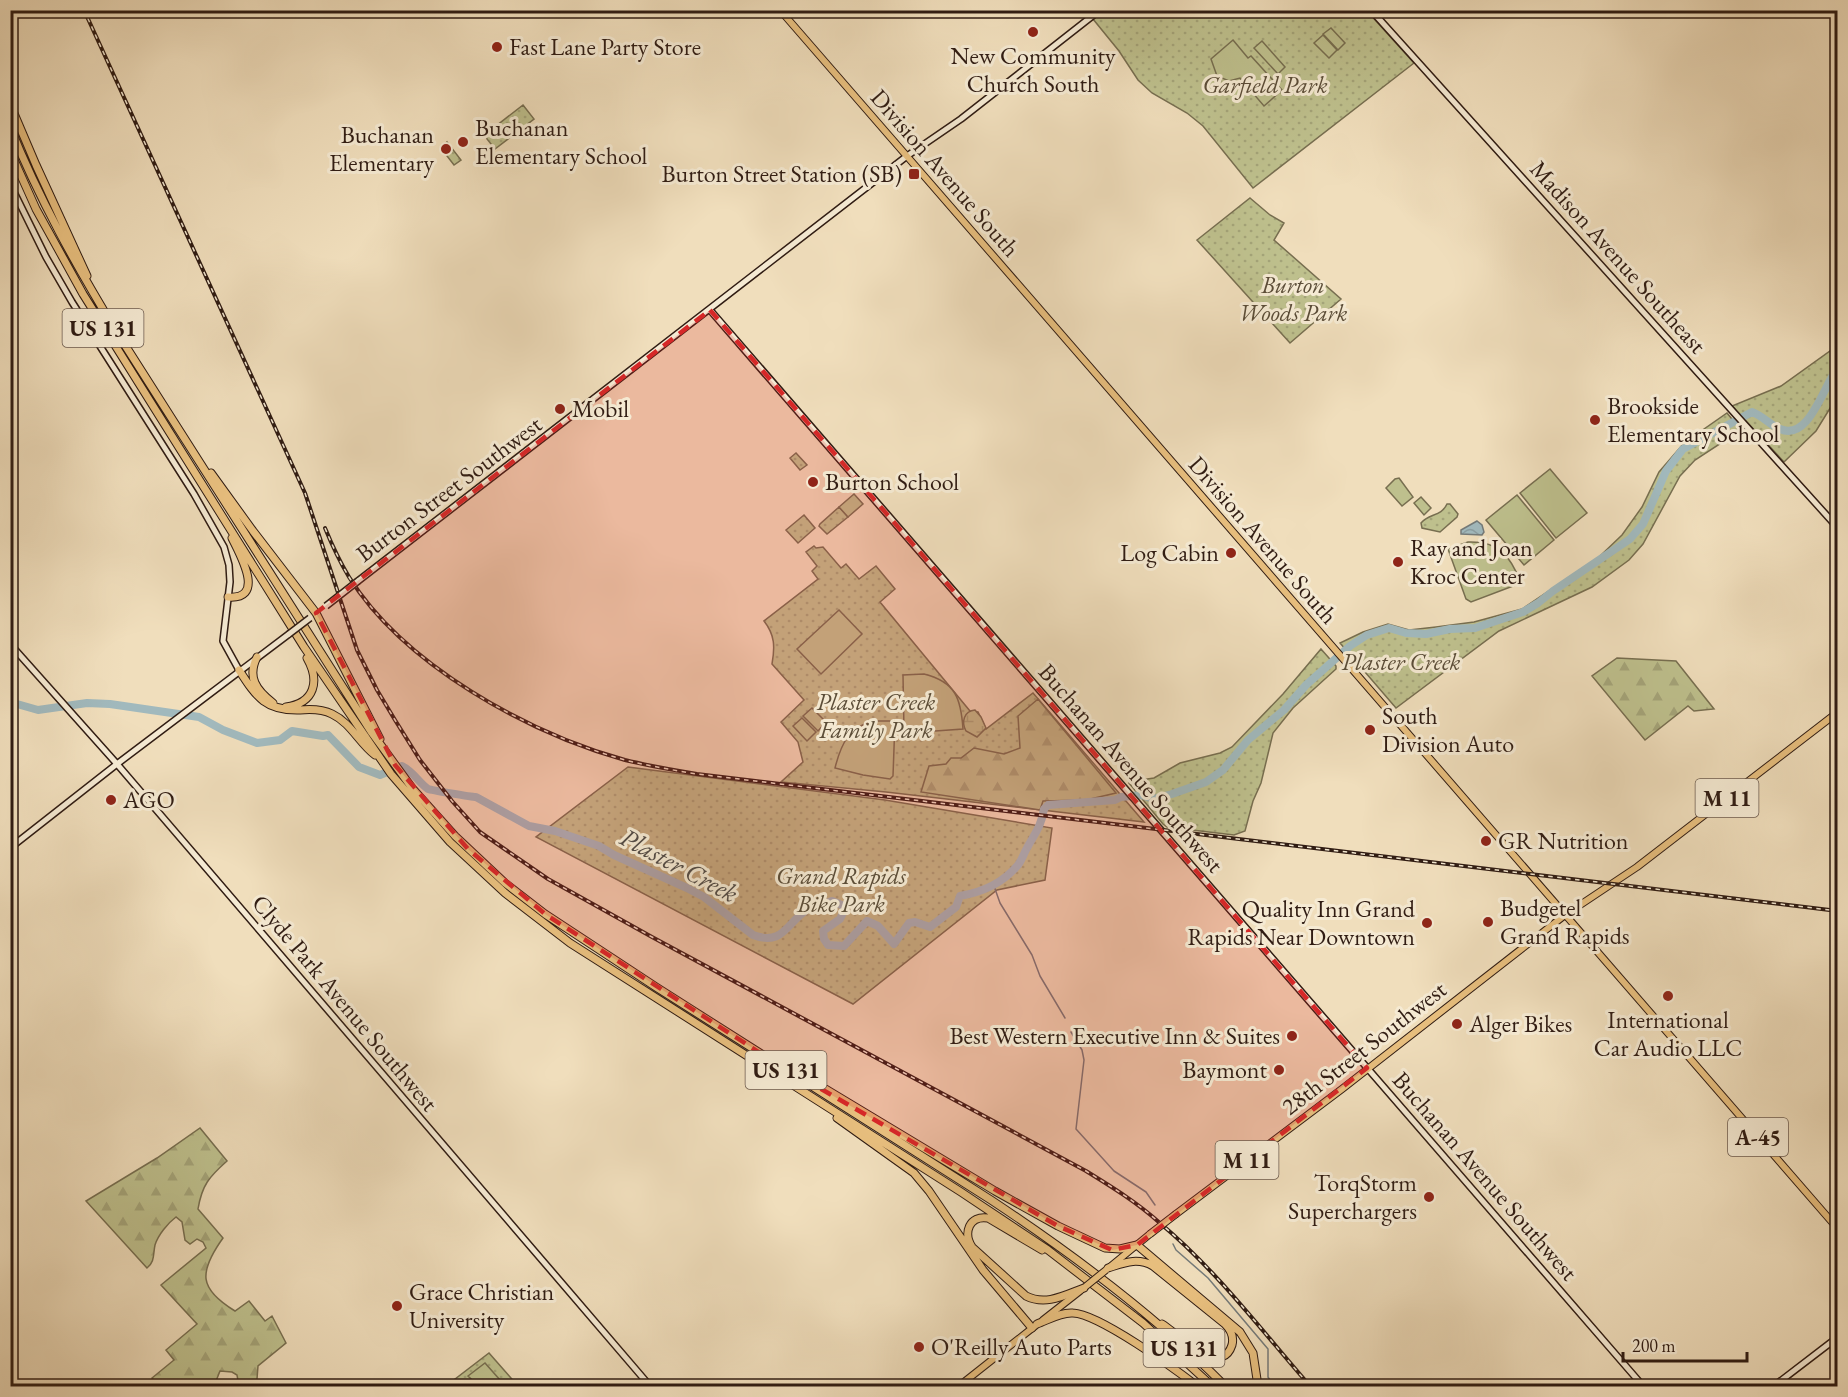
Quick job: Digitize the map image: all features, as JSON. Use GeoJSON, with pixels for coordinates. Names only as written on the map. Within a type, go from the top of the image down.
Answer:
{"type":"FeatureCollection","features":[{"type":"Feature","properties":{"kind":"highway"},"geometry":{"type":"LineString","coordinates":[[10,104],[99,303]]}},
{"type":"Feature","properties":{"kind":"highway","name":"US 131"},"geometry":{"type":"LineString","coordinates":[[10,127],[49,213],[99,303],[388,757],[476,862],[509,897],[570,943],[980,1204],[1069,1265],[1143,1323],[1212,1386]]}},
{"type":"Feature","properties":{"kind":"highway","name":"US 131"},"geometry":{"type":"LineString","coordinates":[[10,151],[36,209],[72,276],[304,646],[379,757],[425,816],[476,862],[557,923],[1070,1254],[1141,1310],[1225,1386]]}},
{"type":"Feature","properties":{"kind":"highway"},"geometry":{"type":"LineString","coordinates":[[187,443],[313,615],[388,757]]}},
{"type":"Feature","properties":{"kind":"highway"},"geometry":{"type":"LineString","coordinates":[[216,506],[249,576],[248,587],[243,594],[235,598],[228,597]]}},
{"type":"Feature","properties":{"kind":"highway"},"geometry":{"type":"LineString","coordinates":[[257,657],[251,676],[275,704],[285,707],[306,698],[314,684],[314,673],[304,646]]}},
{"type":"Feature","properties":{"kind":"highway"},"geometry":{"type":"LineString","coordinates":[[239,670],[255,693],[268,705],[284,710],[317,709],[330,713],[347,725],[366,749],[379,757]]}},
{"type":"Feature","properties":{"kind":"highway"},"geometry":{"type":"LineString","coordinates":[[771,1060],[813,1081],[995,1191],[1058,1226],[1108,1249],[1137,1245],[1240,1332],[1254,1358],[1258,1386]]}},
{"type":"Feature","properties":{"kind":"highway"},"geometry":{"type":"LineString","coordinates":[[779,1076],[911,1170],[929,1191],[982,1270],[1035,1326],[1065,1313],[1084,1315],[1153,1354],[1197,1386]]}},
{"type":"Feature","properties":{"kind":"highway"},"geometry":{"type":"LineString","coordinates":[[1069,1265],[991,1219],[982,1217],[977,1219],[968,1229],[968,1238],[972,1247],[1026,1296],[1048,1300],[1085,1287]]}},
{"type":"Feature","properties":{"kind":"highway"},"geometry":{"type":"LineString","coordinates":[[1107,1269],[1135,1261],[1153,1266],[1225,1324],[1232,1334],[1231,1348],[1220,1357],[1205,1356],[1141,1310]]}},
{"type":"Feature","properties":{"kind":"main road","name":"Division Avenue South"},"geometry":{"type":"LineString","coordinates":[[780,10],[1838,1229]]}},
{"type":"Feature","properties":{"kind":"main road","name":"M 11"},"geometry":{"type":"LineString","coordinates":[[1565,915],[1646,861],[1838,712]]}},
{"type":"Feature","properties":{"kind":"main road","name":"28th Street Southwest"},"geometry":{"type":"LineString","coordinates":[[959,1386],[1150,1234],[1565,915]]}},
{"type":"Feature","properties":{"kind":"street","name":"Burton Street Southwest"},"geometry":{"type":"LineString","coordinates":[[10,848],[907,156],[961,119],[1100,10]]}},
{"type":"Feature","properties":{"kind":"street","name":"Madison Avenue Southeast"},"geometry":{"type":"LineString","coordinates":[[1371,10],[1838,528]]}},
{"type":"Feature","properties":{"kind":"street"},"geometry":{"type":"LineString","coordinates":[[10,184],[46,257],[72,303],[159,438],[219,537],[229,565],[223,641],[225,649],[239,670]]}},
{"type":"Feature","properties":{"kind":"street","name":"Buchanan Avenue Southwest"},"geometry":{"type":"LineString","coordinates":[[710,310],[1643,1386]]}},
{"type":"Feature","properties":{"kind":"street","name":"Clyde Park Avenue Southwest"},"geometry":{"type":"LineString","coordinates":[[10,644],[117,764],[650,1386]]}},
{"type":"Feature","properties":{"kind":"street"},"geometry":{"type":"LineString","coordinates":[[1774,1386],[1838,1337]]}},
{"type":"Feature","properties":{"kind":"highlighted area"},"geometry":{"type":"Polygon","coordinates":[[[710,310],[1367,1068],[1137,1245],[1112,1250],[1058,1226],[771,1060],[545,914],[468,849],[395,765],[316,613],[710,310]]]}},
{"type":"Feature","properties":{"kind":"green space","name":"Garfield Park"},"geometry":{"type":"Polygon","coordinates":[[[1103,10],[1367,11],[1414,63],[1253,188],[1203,126],[1187,113],[1152,93],[1138,80],[1119,51],[1093,19],[1103,10]]]}},
{"type":"Feature","properties":{"kind":"green space"},"geometry":{"type":"Polygon","coordinates":[[[1331,28],[1345,43],[1338,50],[1323,34],[1331,28]]]}},
{"type":"Feature","properties":{"kind":"green space"},"geometry":{"type":"Polygon","coordinates":[[[1323,35],[1337,50],[1329,58],[1314,43],[1323,35]]]}},
{"type":"Feature","properties":{"kind":"green space"},"geometry":{"type":"Polygon","coordinates":[[[1233,40],[1248,58],[1251,56],[1282,90],[1264,106],[1240,78],[1229,81],[1217,76],[1211,59],[1233,40]]]}},
{"type":"Feature","properties":{"kind":"green space"},"geometry":{"type":"Polygon","coordinates":[[[1262,41],[1285,67],[1278,74],[1254,48],[1262,41]]]}},
{"type":"Feature","properties":{"kind":"green space"},"geometry":{"type":"Polygon","coordinates":[[[523,105],[534,119],[495,149],[487,139],[486,131],[492,129],[523,105]]]}},
{"type":"Feature","properties":{"kind":"green space"},"geometry":{"type":"Polygon","coordinates":[[[447,142],[461,160],[454,165],[444,152],[446,150],[443,146],[447,142]]]}},
{"type":"Feature","properties":{"kind":"green space","name":"Burton Woods Park"},"geometry":{"type":"Polygon","coordinates":[[[1250,198],[1270,215],[1284,223],[1274,240],[1341,299],[1290,343],[1197,240],[1250,198]]]}},
{"type":"Feature","properties":{"kind":"green space"},"geometry":{"type":"Polygon","coordinates":[[[1837,346],[1837,397],[1816,431],[1784,462],[1732,406],[1781,386],[1837,346]]]}},
{"type":"Feature","properties":{"kind":"green space","name":"Plaster Creek"},"geometry":{"type":"Polygon","coordinates":[[[1727,413],[1741,430],[1695,460],[1680,476],[1643,544],[1629,560],[1592,587],[1499,631],[1396,708],[1340,643],[1388,624],[1409,630],[1436,627],[1474,622],[1522,609],[1599,557],[1622,535],[1642,507],[1659,472],[1684,443],[1727,413]]]}},
{"type":"Feature","properties":{"kind":"green space"},"geometry":{"type":"Polygon","coordinates":[[[796,453],[807,465],[800,470],[790,458],[796,453]]]}},
{"type":"Feature","properties":{"kind":"green space"},"geometry":{"type":"Polygon","coordinates":[[[1550,469],[1587,513],[1556,538],[1520,493],[1550,469]]]}},
{"type":"Feature","properties":{"kind":"green space"},"geometry":{"type":"Polygon","coordinates":[[[1399,478],[1413,497],[1402,506],[1386,488],[1399,478]]]}},
{"type":"Feature","properties":{"kind":"green space"},"geometry":{"type":"Polygon","coordinates":[[[854,494],[863,504],[848,517],[839,507],[854,494]]]}},
{"type":"Feature","properties":{"kind":"green space"},"geometry":{"type":"Polygon","coordinates":[[[1517,495],[1554,540],[1524,565],[1486,520],[1517,495]]]}},
{"type":"Feature","properties":{"kind":"green space"},"geometry":{"type":"Polygon","coordinates":[[[1421,497],[1431,508],[1424,515],[1414,503],[1421,497]]]}},
{"type":"Feature","properties":{"kind":"green space"},"geometry":{"type":"Polygon","coordinates":[[[1447,504],[1450,504],[1458,514],[1457,517],[1440,532],[1422,528],[1421,523],[1424,520],[1442,511],[1447,504]]]}},
{"type":"Feature","properties":{"kind":"green space"},"geometry":{"type":"Polygon","coordinates":[[[839,507],[848,517],[827,534],[819,526],[839,507]]]}},
{"type":"Feature","properties":{"kind":"green space"},"geometry":{"type":"Polygon","coordinates":[[[804,515],[815,528],[798,543],[786,530],[804,515]]]}},
{"type":"Feature","properties":{"kind":"green space"},"geometry":{"type":"Polygon","coordinates":[[[1468,542],[1488,544],[1502,552],[1508,557],[1521,583],[1471,602],[1466,599],[1448,549],[1468,542]]]}},
{"type":"Feature","properties":{"kind":"green space","name":"Plaster Creek Family Park"},"geometry":{"type":"Polygon","coordinates":[[[814,546],[823,547],[841,568],[846,564],[859,579],[876,566],[895,589],[880,602],[970,711],[978,712],[986,729],[1033,693],[1144,822],[781,782],[803,762],[798,742],[781,722],[804,700],[772,664],[773,641],[764,621],[818,579],[812,571],[817,566],[806,552],[814,546]]]}},
{"type":"Feature","properties":{"kind":"green space"},"geometry":{"type":"Polygon","coordinates":[[[839,610],[862,634],[821,674],[797,649],[839,610]]]}},
{"type":"Feature","properties":{"kind":"green space","name":"Plaster Creek"},"geometry":{"type":"Polygon","coordinates":[[[1321,649],[1336,669],[1293,708],[1273,733],[1261,783],[1253,801],[1245,831],[1234,835],[1167,827],[1163,824],[1129,783],[1154,778],[1180,763],[1220,753],[1232,747],[1283,694],[1321,649]]]}},
{"type":"Feature","properties":{"kind":"green space"},"geometry":{"type":"Polygon","coordinates":[[[1617,658],[1676,661],[1714,709],[1694,711],[1688,706],[1645,740],[1592,676],[1617,658]]]}},
{"type":"Feature","properties":{"kind":"green space"},"geometry":{"type":"Polygon","coordinates":[[[924,674],[935,677],[955,693],[961,709],[963,729],[907,733],[904,731],[903,675],[924,674]]]}},
{"type":"Feature","properties":{"kind":"green space"},"geometry":{"type":"Polygon","coordinates":[[[1038,699],[1116,793],[1086,800],[1043,801],[1040,810],[921,792],[929,766],[946,764],[951,758],[961,758],[974,748],[1004,754],[1020,748],[1018,716],[1038,699]]]}},
{"type":"Feature","properties":{"kind":"green space"},"geometry":{"type":"Polygon","coordinates":[[[812,708],[826,722],[818,731],[803,716],[812,708]]]}},
{"type":"Feature","properties":{"kind":"green space"},"geometry":{"type":"Polygon","coordinates":[[[975,710],[986,728],[977,737],[966,731],[964,724],[964,718],[968,712],[975,710]]]}},
{"type":"Feature","properties":{"kind":"green space"},"geometry":{"type":"Polygon","coordinates":[[[802,718],[816,732],[807,741],[793,726],[802,718]]]}},
{"type":"Feature","properties":{"kind":"green space"},"geometry":{"type":"Polygon","coordinates":[[[895,721],[893,776],[890,779],[835,768],[843,744],[852,732],[866,723],[895,721]]]}},
{"type":"Feature","properties":{"kind":"green space","name":"Grand Rapids Bike Park"},"geometry":{"type":"Polygon","coordinates":[[[628,767],[885,800],[1052,828],[1045,880],[997,890],[853,1004],[536,837],[628,767]]]}},
{"type":"Feature","properties":{"kind":"green space"},"geometry":{"type":"Polygon","coordinates":[[[200,1128],[227,1161],[207,1182],[198,1209],[223,1238],[209,1261],[206,1271],[209,1287],[214,1295],[235,1311],[249,1301],[265,1321],[272,1316],[286,1343],[258,1366],[257,1379],[249,1386],[239,1386],[237,1375],[232,1372],[220,1371],[214,1386],[159,1386],[152,1378],[174,1360],[166,1350],[197,1324],[161,1285],[206,1248],[203,1242],[197,1239],[190,1244],[185,1240],[182,1222],[176,1217],[158,1237],[153,1260],[147,1268],[86,1201],[157,1158],[200,1128]]]}},
{"type":"Feature","properties":{"kind":"green space","name":"Grace Christian University"},"geometry":{"type":"Polygon","coordinates":[[[489,1353],[518,1386],[446,1386],[489,1353]]]}},
{"type":"Feature","properties":{"kind":"green space"},"geometry":{"type":"Polygon","coordinates":[[[485,1363],[500,1380],[484,1385],[468,1376],[485,1363]]]}},
{"type":"Feature","properties":{"kind":"water"},"geometry":{"type":"Polygon","coordinates":[[[1477,521],[1482,525],[1484,532],[1482,535],[1461,534],[1461,530],[1477,521]]]}},
{"type":"Feature","properties":{"kind":"waterway","name":"Plaster Creek"},"geometry":{"type":"LineString","coordinates":[[10,702],[38,710],[87,703],[110,704],[199,717],[223,730],[257,743],[280,740],[292,731],[328,735],[359,767],[380,775],[402,766],[428,789],[476,797],[529,826],[555,831],[599,846],[704,897],[753,935],[763,938],[777,936],[805,911],[832,901],[846,907],[840,919],[823,931],[828,945],[844,946],[867,921],[878,926],[894,944],[909,923],[915,922],[930,927],[956,907],[960,896],[992,886],[1006,877],[1021,861],[1039,825],[1044,809],[1048,805],[1115,800],[1121,797],[1142,795],[1153,799],[1206,782],[1223,770],[1248,740],[1284,710],[1306,685],[1350,646],[1367,635],[1389,628],[1406,633],[1426,634],[1450,629],[1475,628],[1523,612],[1538,603],[1630,539],[1643,524],[1666,471],[1683,449],[1752,412],[1780,429],[1791,431],[1800,427],[1815,409],[1838,368]]}},
{"type":"Feature","properties":{"kind":"waterway"},"geometry":{"type":"LineString","coordinates":[[994,886],[1000,903],[1032,955],[1040,976],[1065,1018]]}},
{"type":"Feature","properties":{"kind":"waterway"},"geometry":{"type":"LineString","coordinates":[[1071,1032],[1082,1050],[1084,1060],[1076,1129],[1114,1171],[1146,1192],[1155,1205]]}},
{"type":"Feature","properties":{"kind":"waterway"},"geometry":{"type":"LineString","coordinates":[[1173,1244],[1176,1250],[1208,1278],[1268,1349],[1268,1377],[1274,1386]]}},
{"type":"Feature","properties":{"kind":"railway"},"geometry":{"type":"LineString","coordinates":[[84,10],[305,493],[357,650],[377,690],[420,760],[452,801],[480,832],[548,879],[1086,1171],[1125,1196],[1152,1216],[1201,1261],[1310,1386]]}},
{"type":"Feature","properties":{"kind":"railway"},"geometry":{"type":"LineString","coordinates":[[325,528],[349,577],[373,609],[402,639],[435,666],[471,691],[510,713],[588,748],[625,760],[697,774],[1838,911]]}},
{"type":"Feature","properties":{"kind":"place","name":"New Community Church South"},"geometry":{"type":"Point","coordinates":[1033,32]}},
{"type":"Feature","properties":{"kind":"place","name":"Fast Lane Party Store"},"geometry":{"type":"Point","coordinates":[497,47]}},
{"type":"Feature","properties":{"kind":"place","name":"Buchanan Elementary School"},"geometry":{"type":"Point","coordinates":[463,142]}},
{"type":"Feature","properties":{"kind":"place","name":"Buchanan Elementary"},"geometry":{"type":"Point","coordinates":[446,149]}},
{"type":"Feature","properties":{"kind":"place","name":"Burton Street Station (SB)"},"geometry":{"type":"Point","coordinates":[914,174]}},
{"type":"Feature","properties":{"kind":"place","name":"Mobil"},"geometry":{"type":"Point","coordinates":[560,409]}},
{"type":"Feature","properties":{"kind":"place","name":"Brookside Elementary School"},"geometry":{"type":"Point","coordinates":[1595,420]}},
{"type":"Feature","properties":{"kind":"place","name":"Burton School"},"geometry":{"type":"Point","coordinates":[813,482]}},
{"type":"Feature","properties":{"kind":"place","name":"Log Cabin"},"geometry":{"type":"Point","coordinates":[1231,553]}},
{"type":"Feature","properties":{"kind":"place","name":"Ray and Joan Kroc Center"},"geometry":{"type":"Point","coordinates":[1398,562]}},
{"type":"Feature","properties":{"kind":"place","name":"South Division Auto"},"geometry":{"type":"Point","coordinates":[1370,730]}},
{"type":"Feature","properties":{"kind":"place","name":"AGO"},"geometry":{"type":"Point","coordinates":[111,800]}},
{"type":"Feature","properties":{"kind":"place","name":"GR Nutrition"},"geometry":{"type":"Point","coordinates":[1486,841]}},
{"type":"Feature","properties":{"kind":"place","name":"Budgetel Grand Rapids"},"geometry":{"type":"Point","coordinates":[1488,922]}},
{"type":"Feature","properties":{"kind":"place","name":"Quality Inn Grand Rapids Near Downtown"},"geometry":{"type":"Point","coordinates":[1427,923]}},
{"type":"Feature","properties":{"kind":"place","name":"International Car Audio LLC"},"geometry":{"type":"Point","coordinates":[1668,996]}},
{"type":"Feature","properties":{"kind":"place","name":"Alger Bikes"},"geometry":{"type":"Point","coordinates":[1457,1024]}},
{"type":"Feature","properties":{"kind":"place","name":"Best Western Executive Inn & Suites"},"geometry":{"type":"Point","coordinates":[1292,1036]}},
{"type":"Feature","properties":{"kind":"place","name":"Baymont"},"geometry":{"type":"Point","coordinates":[1279,1070]}},
{"type":"Feature","properties":{"kind":"place","name":"TorqStorm Superchargers"},"geometry":{"type":"Point","coordinates":[1429,1197]}},
{"type":"Feature","properties":{"kind":"place","name":"Grace Christian University"},"geometry":{"type":"Point","coordinates":[397,1306]}},
{"type":"Feature","properties":{"kind":"place","name":"O'Reilly Auto Parts"},"geometry":{"type":"Point","coordinates":[919,1347]}}]}
